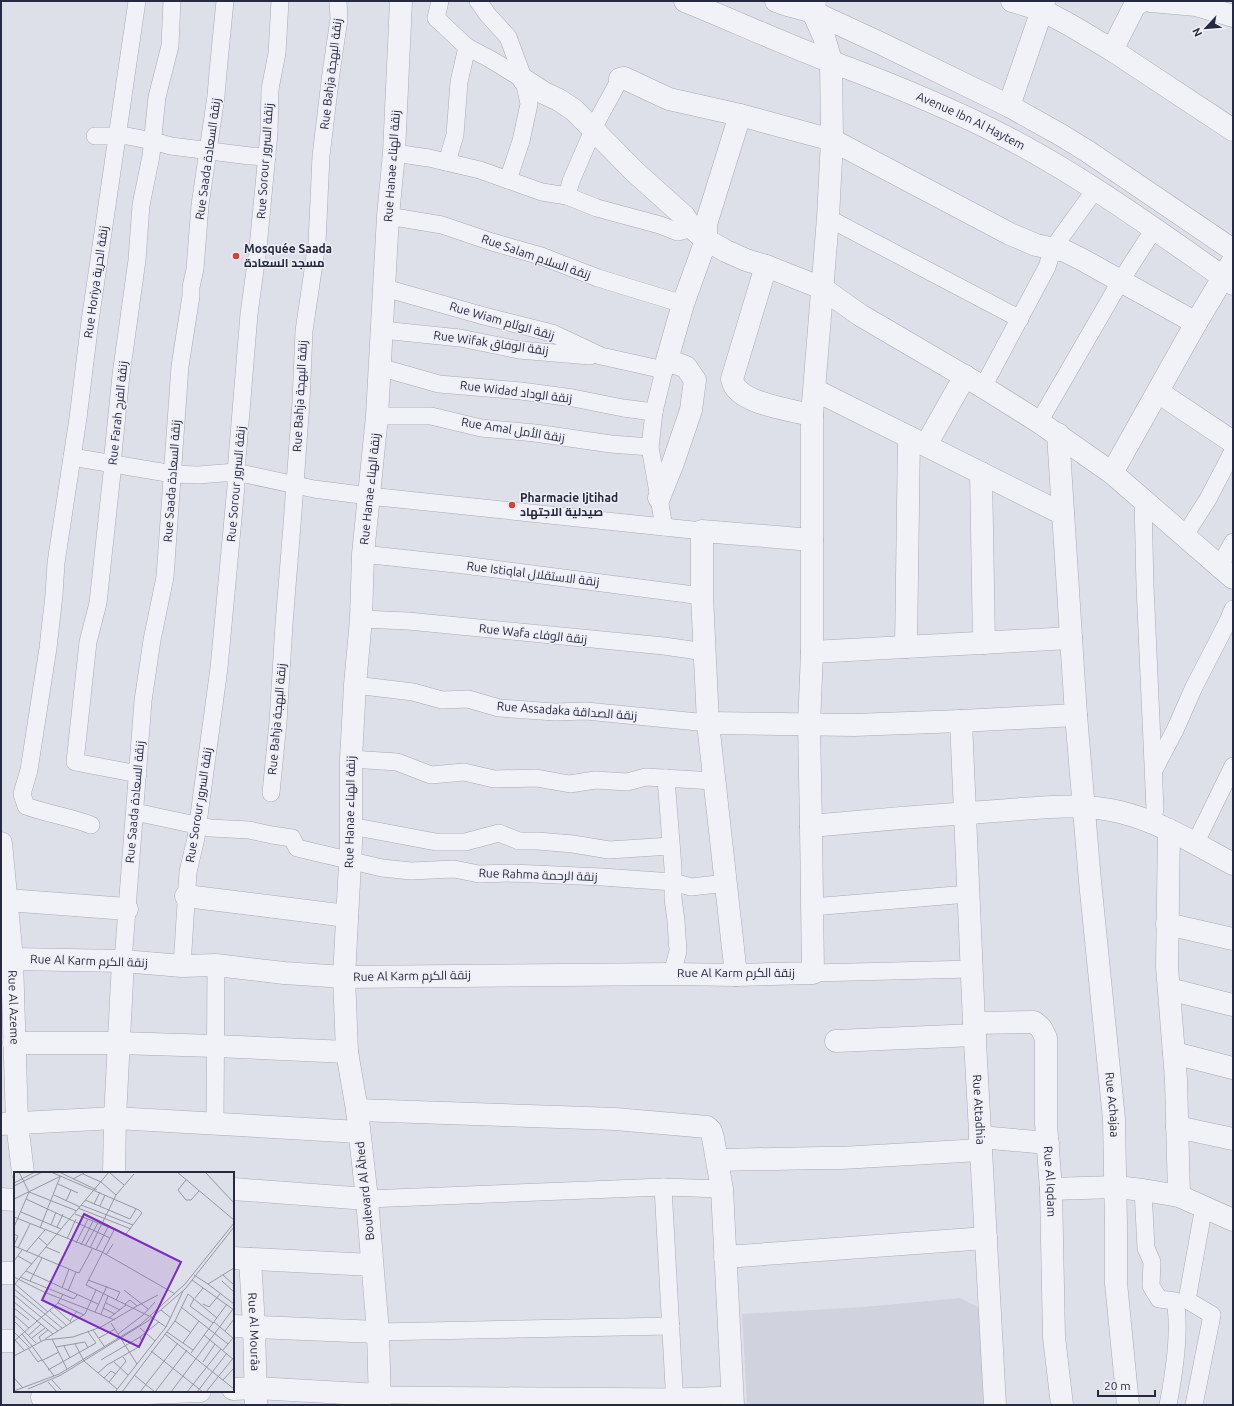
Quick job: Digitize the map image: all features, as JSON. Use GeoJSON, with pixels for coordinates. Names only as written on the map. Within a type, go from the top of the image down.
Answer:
{"type":"FeatureCollection","features":[{"type":"Feature","properties":{"kind":"street","name":"Rue Horiya زنقة الحرية"},"geometry":{"type":"LineString","coordinates":[[91,825],[26,806],[22,794],[29,770],[48,648],[56,563],[78,418],[106,206],[118,136],[137,1]]}},
{"type":"Feature","properties":{"kind":"street","name":"Rue Farah زنقة الفرح"},"geometry":{"type":"LineString","coordinates":[[138,774],[75,762],[88,642],[98,596],[121,375],[137,260],[141,205],[151,156],[157,97],[170,46],[172,1]]}},
{"type":"Feature","properties":{"kind":"street","name":"Rue Saada زنقة السعادة"},"geometry":{"type":"LineString","coordinates":[[123,961],[144,701],[152,640],[165,578],[180,366],[191,296],[191,287],[195,269],[200,205],[216,96],[225,1]]}},
{"type":"Feature","properties":{"kind":"street","name":"Rue Sorour زنقة السرور"},"geometry":{"type":"LineString","coordinates":[[182,966],[188,872],[196,838],[219,668],[236,486],[249,314],[258,248],[267,157],[270,89],[276,53],[280,1]]}},
{"type":"Feature","properties":{"kind":"street","name":"Rue Bahja زنقة البهجة"},"geometry":{"type":"LineString","coordinates":[[271,793],[278,722],[295,484],[304,331],[317,243],[321,156],[339,19],[338,1]]}},
{"type":"Feature","properties":{"kind":"street","name":"Rue Hanae زنقة الهناء"},"geometry":{"type":"LineString","coordinates":[[344,977],[350,861],[351,760],[355,685],[361,619],[364,554],[377,416],[388,216],[394,153],[401,1]]}},
{"type":"Feature","properties":{"kind":"street"},"geometry":{"type":"LineString","coordinates":[[440,1],[436,18],[467,47],[490,59],[574,110],[649,186],[684,216],[699,234],[733,254],[822,288],[860,315],[965,376],[1058,434],[1112,473],[1227,572]]}},
{"type":"Feature","properties":{"kind":"street"},"geometry":{"type":"LineString","coordinates":[[478,1],[488,15],[508,37],[524,80],[529,104],[521,141],[508,180]]}},
{"type":"Feature","properties":{"kind":"street","name":"Avenue Ibn Al Haytem"},"geometry":{"type":"LineString","coordinates":[[685,1],[831,62],[917,95],[977,122],[1037,154],[1154,229],[1230,274]]}},
{"type":"Feature","properties":{"kind":"street"},"geometry":{"type":"LineString","coordinates":[[776,1],[787,5],[814,6],[882,44],[1009,106],[1080,147],[1233,250]]}},
{"type":"Feature","properties":{"kind":"street"},"geometry":{"type":"LineString","coordinates":[[1012,1],[1043,5],[1233,130]]}},
{"type":"Feature","properties":{"kind":"street"},"geometry":{"type":"LineString","coordinates":[[1112,50],[1135,5],[1142,1]]}},
{"type":"Feature","properties":{"kind":"street"},"geometry":{"type":"LineString","coordinates":[[1151,1],[1196,5],[1233,16]]}},
{"type":"Feature","properties":{"kind":"street"},"geometry":{"type":"LineString","coordinates":[[1009,106],[1043,5]]}},
{"type":"Feature","properties":{"kind":"street"},"geometry":{"type":"LineString","coordinates":[[814,6],[831,62],[832,140],[828,218],[812,415],[812,652],[809,725],[812,826],[812,973],[972,969]]}},
{"type":"Feature","properties":{"kind":"street"},"geometry":{"type":"LineString","coordinates":[[447,162],[455,135],[459,82],[467,47]]}},
{"type":"Feature","properties":{"kind":"street"},"geometry":{"type":"LineString","coordinates":[[567,196],[571,181],[597,120],[620,79],[624,78],[669,99],[740,115],[832,140],[1010,234],[1032,244],[1065,251],[1081,259],[1196,323]]}},
{"type":"Feature","properties":{"kind":"street"},"geometry":{"type":"LineString","coordinates":[[664,527],[650,447],[654,412],[665,366],[683,304],[699,234],[706,224],[740,115]]}},
{"type":"Feature","properties":{"kind":"street"},"geometry":{"type":"LineString","coordinates":[[95,136],[118,136],[153,141],[171,146],[267,157]]}},
{"type":"Feature","properties":{"kind":"street"},"geometry":{"type":"LineString","coordinates":[[394,153],[429,158],[480,170],[542,192],[567,196],[597,208],[660,225],[678,232],[699,234]]}},
{"type":"Feature","properties":{"kind":"street"},"geometry":{"type":"LineString","coordinates":[[983,387],[1047,267],[1053,248],[1095,190]]}},
{"type":"Feature","properties":{"kind":"street","name":"Rue Salam زنقة السلام"},"geometry":{"type":"LineString","coordinates":[[388,216],[442,225],[492,242],[541,256],[598,278],[683,304]]}},
{"type":"Feature","properties":{"kind":"street"},"geometry":{"type":"LineString","coordinates":[[828,218],[1020,319]]}},
{"type":"Feature","properties":{"kind":"street"},"geometry":{"type":"LineString","coordinates":[[1039,422],[1120,282],[1154,229]]}},
{"type":"Feature","properties":{"kind":"street"},"geometry":{"type":"LineString","coordinates":[[766,266],[732,379],[737,390],[762,404],[812,415]]}},
{"type":"Feature","properties":{"kind":"street"},"geometry":{"type":"LineString","coordinates":[[1112,473],[1196,323],[1230,274]]}},
{"type":"Feature","properties":{"kind":"street","name":"Rue Wiam زنقة الوئام"},"geometry":{"type":"LineString","coordinates":[[385,288],[484,316],[552,333],[600,356],[655,368],[665,366]]}},
{"type":"Feature","properties":{"kind":"street","name":"Rue Wifak زنقة الوفاق"},"geometry":{"type":"LineString","coordinates":[[382,330],[460,338],[519,350],[600,356]]}},
{"type":"Feature","properties":{"kind":"street"},"geometry":{"type":"LineString","coordinates":[[659,498],[691,410],[695,380],[686,367],[665,366]]}},
{"type":"Feature","properties":{"kind":"street","name":"Rue Widad زنقة الوداد"},"geometry":{"type":"LineString","coordinates":[[379,367],[439,384],[521,391],[654,412]]}},
{"type":"Feature","properties":{"kind":"street"},"geometry":{"type":"LineString","coordinates":[[906,647],[918,441],[965,376]]}},
{"type":"Feature","properties":{"kind":"street"},"geometry":{"type":"LineString","coordinates":[[815,390],[1063,514]]}},
{"type":"Feature","properties":{"kind":"street"},"geometry":{"type":"LineString","coordinates":[[1158,392],[1233,442]]}},
{"type":"Feature","properties":{"kind":"street","name":"Rue Amal زنقة الأمل"},"geometry":{"type":"LineString","coordinates":[[377,416],[431,416],[481,428],[535,433],[611,444],[650,447]]}},
{"type":"Feature","properties":{"kind":"street","name":"Rue Achajaa"},"geometry":{"type":"LineString","coordinates":[[1058,434],[1076,715],[1090,881],[1114,1119],[1116,1283],[1128,1405]]}},
{"type":"Feature","properties":{"kind":"street"},"geometry":{"type":"LineString","coordinates":[[1185,535],[1208,499],[1233,451]]}},
{"type":"Feature","properties":{"kind":"street"},"geometry":{"type":"LineString","coordinates":[[72,457],[173,474],[198,475],[236,472],[314,489],[369,496],[702,532],[812,540]]}},
{"type":"Feature","properties":{"kind":"street"},"geometry":{"type":"LineString","coordinates":[[981,473],[984,643]]}},
{"type":"Feature","properties":{"kind":"street"},"geometry":{"type":"LineString","coordinates":[[1143,501],[1145,586],[1155,809],[1160,826],[1167,924],[1167,967],[1176,1079],[1179,1196]]}},
{"type":"Feature","properties":{"kind":"street"},"geometry":{"type":"LineString","coordinates":[[702,532],[702,596],[708,723],[727,883],[736,975]]}},
{"type":"Feature","properties":{"kind":"street"},"geometry":{"type":"LineString","coordinates":[[1227,572],[1233,542]]}},
{"type":"Feature","properties":{"kind":"street","name":"Rue Istiqlal زنقة الاستقلال"},"geometry":{"type":"LineString","coordinates":[[364,554],[457,564],[702,596]]}},
{"type":"Feature","properties":{"kind":"street"},"geometry":{"type":"LineString","coordinates":[[1154,770],[1175,730],[1194,687],[1233,609]]}},
{"type":"Feature","properties":{"kind":"street","name":"Rue Wafa زنقة الوفاء"},"geometry":{"type":"LineString","coordinates":[[361,619],[408,621],[664,646],[705,652]]}},
{"type":"Feature","properties":{"kind":"street"},"geometry":{"type":"LineString","coordinates":[[812,652],[1071,638]]}},
{"type":"Feature","properties":{"kind":"street","name":"Rue Assadaka زنقة الصداقة"},"geometry":{"type":"LineString","coordinates":[[355,685],[413,692],[442,700],[468,699],[499,708],[555,712],[586,711],[708,723]]}},
{"type":"Feature","properties":{"kind":"street"},"geometry":{"type":"LineString","coordinates":[[708,723],[854,726],[1076,715]]}},
{"type":"Feature","properties":{"kind":"street","name":"Rue Attadhia"},"geometry":{"type":"LineString","coordinates":[[961,721],[974,1029],[995,1405]]}},
{"type":"Feature","properties":{"kind":"street"},"geometry":{"type":"LineString","coordinates":[[351,760],[397,762],[431,775],[464,772],[494,779],[536,778],[570,784],[595,780],[627,782],[646,777],[714,781]]}},
{"type":"Feature","properties":{"kind":"street"},"geometry":{"type":"LineString","coordinates":[[1195,844],[1233,766]]}},
{"type":"Feature","properties":{"kind":"street"},"geometry":{"type":"LineString","coordinates":[[666,778],[673,898],[678,951],[672,974]]}},
{"type":"Feature","properties":{"kind":"street"},"geometry":{"type":"LineString","coordinates":[[812,826],[964,813],[1084,806],[1120,812],[1160,826],[1233,864]]}},
{"type":"Feature","properties":{"kind":"street"},"geometry":{"type":"LineString","coordinates":[[135,812],[197,825]]}},
{"type":"Feature","properties":{"kind":"street","name":"Rue Rahma زنقة الرحمة"},"geometry":{"type":"LineString","coordinates":[[197,825],[210,828],[248,830],[272,836],[292,838],[297,848],[382,868],[411,872],[454,869],[480,874],[512,873],[673,882],[691,887],[727,883]]}},
{"type":"Feature","properties":{"kind":"street"},"geometry":{"type":"LineString","coordinates":[[351,826],[436,842],[466,842],[499,833],[519,841],[573,844],[609,850],[671,846]]}},
{"type":"Feature","properties":{"kind":"street","name":"Rue Al Azeme"},"geometry":{"type":"LineString","coordinates":[[1,852],[5,914],[12,959],[9,1123],[23,1172]]}},
{"type":"Feature","properties":{"kind":"street"},"geometry":{"type":"LineString","coordinates":[[812,907],[968,894]]}},
{"type":"Feature","properties":{"kind":"street"},"geometry":{"type":"LineString","coordinates":[[186,896],[347,916]]}},
{"type":"Feature","properties":{"kind":"street"},"geometry":{"type":"LineString","coordinates":[[5,914],[127,909]]}},
{"type":"Feature","properties":{"kind":"street"},"geometry":{"type":"LineString","coordinates":[[1167,924],[1233,939]]}},
{"type":"Feature","properties":{"kind":"street","name":"Rue Al Karm زنقة الكرم"},"geometry":{"type":"LineString","coordinates":[[12,959],[123,961],[182,966],[216,965],[284,973],[344,977],[672,974],[736,975],[812,973]]}},
{"type":"Feature","properties":{"kind":"street"},"geometry":{"type":"LineString","coordinates":[[114,1172],[118,1043],[123,961]]}},
{"type":"Feature","properties":{"kind":"street"},"geometry":{"type":"LineString","coordinates":[[215,1123],[216,965]]}},
{"type":"Feature","properties":{"kind":"street","name":"Boulevard Al Âhed"},"geometry":{"type":"LineString","coordinates":[[344,977],[347,1052],[357,1110],[367,1199],[378,1332],[380,1400]]}},
{"type":"Feature","properties":{"kind":"street"},"geometry":{"type":"LineString","coordinates":[[1169,989],[1233,1005]]}},
{"type":"Feature","properties":{"kind":"street","name":"Rue Al Iqdam"},"geometry":{"type":"LineString","coordinates":[[836,1041],[974,1029],[1034,1022],[1041,1028],[1046,1038],[1046,1124],[1051,1189],[1054,1337],[1062,1405]]}},
{"type":"Feature","properties":{"kind":"street"},"geometry":{"type":"LineString","coordinates":[[10,1051],[118,1043],[347,1052]]}},
{"type":"Feature","properties":{"kind":"street"},"geometry":{"type":"LineString","coordinates":[[1174,1053],[1233,1068]]}},
{"type":"Feature","properties":{"kind":"street"},"geometry":{"type":"LineString","coordinates":[[234,1389],[256,1397],[380,1400],[732,1400],[722,1189],[713,1138],[711,1131],[707,1127],[615,1119],[357,1110]]}},
{"type":"Feature","properties":{"kind":"street"},"geometry":{"type":"LineString","coordinates":[[9,1123],[115,1118],[359,1132]]}},
{"type":"Feature","properties":{"kind":"street"},"geometry":{"type":"LineString","coordinates":[[1177,1127],[1233,1139]]}},
{"type":"Feature","properties":{"kind":"street"},"geometry":{"type":"LineString","coordinates":[[718,1160],[841,1158],[980,1143],[1048,1143]]}},
{"type":"Feature","properties":{"kind":"street"},"geometry":{"type":"LineString","coordinates":[[234,1189],[367,1199],[663,1187],[722,1189]]}},
{"type":"Feature","properties":{"kind":"street"},"geometry":{"type":"LineString","coordinates":[[663,1187],[675,1401]]}},
{"type":"Feature","properties":{"kind":"street"},"geometry":{"type":"LineString","coordinates":[[1051,1189],[1116,1187],[1179,1196],[1233,1220]]}},
{"type":"Feature","properties":{"kind":"street"},"geometry":{"type":"LineString","coordinates":[[1143,1190],[1146,1248],[1152,1262],[1151,1286],[1159,1299],[1175,1301],[1178,1315],[1175,1354],[1168,1405]]}},
{"type":"Feature","properties":{"kind":"street"},"geometry":{"type":"LineString","coordinates":[[1,1199],[14,1200]]}},
{"type":"Feature","properties":{"kind":"street"},"geometry":{"type":"LineString","coordinates":[[1194,1405],[1212,1315],[1187,1300],[1204,1206]]}},
{"type":"Feature","properties":{"kind":"street"},"geometry":{"type":"LineString","coordinates":[[725,1257],[986,1238]]}},
{"type":"Feature","properties":{"kind":"street"},"geometry":{"type":"LineString","coordinates":[[242,1259],[372,1265]]}},
{"type":"Feature","properties":{"kind":"street","name":"Rue Al Mourâa"},"geometry":{"type":"LineString","coordinates":[[242,1259],[254,1326],[256,1397]]}},
{"type":"Feature","properties":{"kind":"street"},"geometry":{"type":"LineString","coordinates":[[1,1272],[14,1273]]}},
{"type":"Feature","properties":{"kind":"street"},"geometry":{"type":"LineString","coordinates":[[234,1326],[378,1332],[671,1326]]}},
{"type":"Feature","properties":{"kind":"street"},"geometry":{"type":"LineString","coordinates":[[1,1341],[14,1341]]}},
{"type":"Feature","properties":{"kind":"street"},"geometry":{"type":"LineString","coordinates":[[42,1398],[112,1397],[185,1392]]}},
{"type":"Feature","properties":{"kind":"shaded area"},"geometry":{"type":"Polygon","coordinates":[[[960,1298],[986,1311],[993,1405],[747,1405],[742,1314],[863,1307],[960,1298]]]}},
{"type":"Feature","properties":{"kind":"place","name":"Mosquée Saada مسجد السعادة"},"geometry":{"type":"Point","coordinates":[236,256]}},
{"type":"Feature","properties":{"kind":"place","name":"Pharmacie Ijtihad صيدلية الاجتهاد"},"geometry":{"type":"Point","coordinates":[512,505]}}]}
